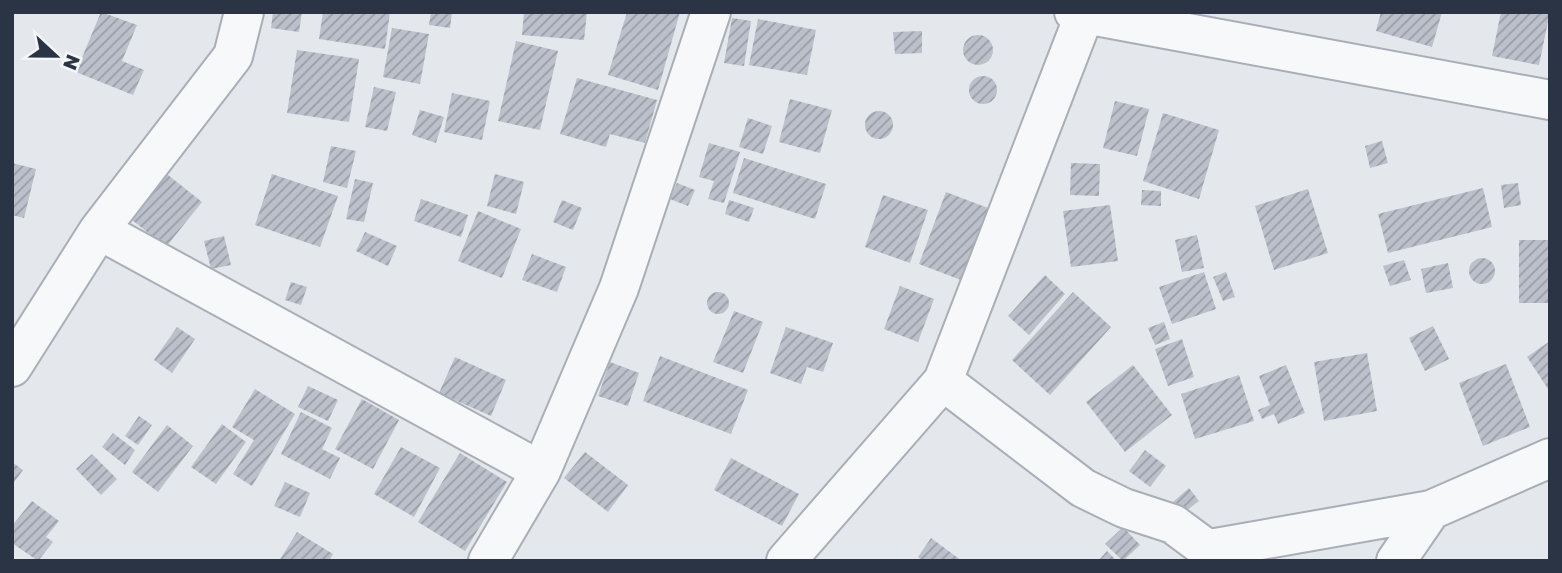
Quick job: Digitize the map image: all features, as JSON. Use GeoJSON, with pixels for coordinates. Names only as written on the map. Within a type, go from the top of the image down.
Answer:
{"type":"FeatureCollection","features":[{"type":"Feature","properties":{"kind":"street"},"geometry":{"type":"LineString","coordinates":[[12,367],[99,230],[233,56],[244,12]]}},
{"type":"Feature","properties":{"kind":"street"},"geometry":{"type":"LineString","coordinates":[[488,561],[541,471],[619,288],[711,12]]}},
{"type":"Feature","properties":{"kind":"street"},"geometry":{"type":"LineString","coordinates":[[1074,12],[1199,24],[1550,100]]}},
{"type":"Feature","properties":{"kind":"street"},"geometry":{"type":"LineString","coordinates":[[786,561],[943,380],[1085,13]]}},
{"type":"Feature","properties":{"kind":"street"},"geometry":{"type":"LineString","coordinates":[[99,230],[541,471]]}},
{"type":"Feature","properties":{"kind":"street"},"geometry":{"type":"LineString","coordinates":[[943,380],[1083,488],[1124,508],[1173,524],[1217,555],[1431,510],[1550,458]]}},
{"type":"Feature","properties":{"kind":"street"},"geometry":{"type":"LineString","coordinates":[[1396,561],[1431,510]]}},
{"type":"Feature","properties":{"kind":"building"},"geometry":{"type":"Polygon","coordinates":[[[101,12],[137,25],[122,61],[144,70],[133,95],[76,72],[101,12]]]}},
{"type":"Feature","properties":{"kind":"building"},"geometry":{"type":"Polygon","coordinates":[[[273,12],[302,12],[299,32],[271,28],[273,12]]]}},
{"type":"Feature","properties":{"kind":"building"},"geometry":{"type":"Polygon","coordinates":[[[323,12],[390,12],[385,49],[319,39],[323,12]]]}},
{"type":"Feature","properties":{"kind":"building"},"geometry":{"type":"Polygon","coordinates":[[[431,12],[452,12],[450,28],[429,25],[431,12]]]}},
{"type":"Feature","properties":{"kind":"building"},"geometry":{"type":"Polygon","coordinates":[[[524,12],[587,12],[584,40],[522,35],[524,12]]]}},
{"type":"Feature","properties":{"kind":"building"},"geometry":{"type":"Polygon","coordinates":[[[627,12],[680,12],[658,90],[608,75],[627,12]]]}},
{"type":"Feature","properties":{"kind":"building"},"geometry":{"type":"Polygon","coordinates":[[[1381,12],[1442,12],[1432,47],[1376,31],[1381,12]]]}},
{"type":"Feature","properties":{"kind":"building"},"geometry":{"type":"Polygon","coordinates":[[[1501,12],[1550,12],[1539,65],[1492,56],[1501,12]]]}},
{"type":"Feature","properties":{"kind":"building"},"geometry":{"type":"Polygon","coordinates":[[[732,18],[751,21],[744,66],[724,63],[732,18]]]}},
{"type":"Feature","properties":{"kind":"building"},"geometry":{"type":"Polygon","coordinates":[[[758,19],[816,30],[807,75],[749,65],[758,19]]]}},
{"type":"Feature","properties":{"kind":"building"},"geometry":{"type":"Polygon","coordinates":[[[392,28],[429,34],[420,84],[383,77],[392,28]]]}},
{"type":"Feature","properties":{"kind":"building"},"geometry":{"type":"Polygon","coordinates":[[[922,31],[922,53],[895,54],[893,32],[922,31]]]}},
{"type":"Feature","properties":{"kind":"building"},"geometry":{"type":"Polygon","coordinates":[[[978,35],[989,39],[993,50],[989,61],[978,65],[967,61],[963,50],[967,39],[978,35]]]}},
{"type":"Feature","properties":{"kind":"building"},"geometry":{"type":"Polygon","coordinates":[[[516,41],[558,51],[540,130],[498,121],[516,41]]]}},
{"type":"Feature","properties":{"kind":"building"},"geometry":{"type":"Polygon","coordinates":[[[297,50],[359,59],[349,122],[287,113],[297,50]]]}},
{"type":"Feature","properties":{"kind":"building"},"geometry":{"type":"Polygon","coordinates":[[[983,76],[993,80],[997,90],[993,100],[983,104],[973,100],[969,90],[973,80],[983,76]]]}},
{"type":"Feature","properties":{"kind":"building"},"geometry":{"type":"Polygon","coordinates":[[[577,78],[657,100],[645,143],[610,134],[606,147],[560,134],[577,78]]]}},
{"type":"Feature","properties":{"kind":"building"},"geometry":{"type":"Polygon","coordinates":[[[374,87],[396,92],[387,131],[365,127],[374,87]]]}},
{"type":"Feature","properties":{"kind":"building"},"geometry":{"type":"Polygon","coordinates":[[[452,93],[490,101],[482,140],[444,132],[452,93]]]}},
{"type":"Feature","properties":{"kind":"building"},"geometry":{"type":"Polygon","coordinates":[[[790,99],[832,110],[820,153],[779,142],[790,99]]]}},
{"type":"Feature","properties":{"kind":"building"},"geometry":{"type":"Polygon","coordinates":[[[1115,101],[1149,109],[1137,156],[1103,148],[1115,101]]]}},
{"type":"Feature","properties":{"kind":"building"},"geometry":{"type":"Polygon","coordinates":[[[420,110],[444,117],[436,143],[412,135],[420,110]]]}},
{"type":"Feature","properties":{"kind":"building"},"geometry":{"type":"Polygon","coordinates":[[[879,111],[889,115],[893,125],[889,135],[879,139],[869,135],[865,125],[869,115],[879,111]]]}},
{"type":"Feature","properties":{"kind":"building"},"geometry":{"type":"Polygon","coordinates":[[[1163,113],[1219,130],[1199,199],[1143,181],[1163,113]]]}},
{"type":"Feature","properties":{"kind":"building"},"geometry":{"type":"Polygon","coordinates":[[[748,118],[772,126],[763,154],[739,147],[748,118]]]}},
{"type":"Feature","properties":{"kind":"building"},"geometry":{"type":"Polygon","coordinates":[[[1382,141],[1388,163],[1370,168],[1365,146],[1382,141]]]}},
{"type":"Feature","properties":{"kind":"building"},"geometry":{"type":"Polygon","coordinates":[[[709,143],[740,152],[724,203],[708,199],[714,181],[699,177],[709,143]]]}},
{"type":"Feature","properties":{"kind":"building"},"geometry":{"type":"Polygon","coordinates":[[[331,146],[356,151],[347,188],[323,182],[331,146]]]}},
{"type":"Feature","properties":{"kind":"building"},"geometry":{"type":"Polygon","coordinates":[[[744,158],[826,184],[815,219],[733,193],[744,158]]]}},
{"type":"Feature","properties":{"kind":"building"},"geometry":{"type":"Polygon","coordinates":[[[12,163],[36,169],[24,218],[12,215],[12,163]]]}},
{"type":"Feature","properties":{"kind":"building"},"geometry":{"type":"Polygon","coordinates":[[[1071,163],[1100,164],[1099,196],[1070,195],[1071,163]]]}},
{"type":"Feature","properties":{"kind":"building"},"geometry":{"type":"Polygon","coordinates":[[[163,171],[202,202],[166,247],[127,216],[163,171]]]}},
{"type":"Feature","properties":{"kind":"building"},"geometry":{"type":"Polygon","coordinates":[[[272,174],[338,196],[320,247],[255,225],[272,174]]]}},
{"type":"Feature","properties":{"kind":"building"},"geometry":{"type":"Polygon","coordinates":[[[495,174],[524,182],[516,214],[487,206],[495,174]]]}},
{"type":"Feature","properties":{"kind":"building"},"geometry":{"type":"Polygon","coordinates":[[[355,179],[373,183],[364,222],[346,219],[355,179]]]}},
{"type":"Feature","properties":{"kind":"building"},"geometry":{"type":"Polygon","coordinates":[[[677,183],[695,190],[688,206],[670,199],[677,183]]]}},
{"type":"Feature","properties":{"kind":"building"},"geometry":{"type":"Polygon","coordinates":[[[1518,183],[1521,205],[1504,208],[1501,185],[1518,183]]]}},
{"type":"Feature","properties":{"kind":"building"},"geometry":{"type":"Polygon","coordinates":[[[1483,188],[1492,227],[1388,253],[1378,214],[1483,188]]]}},
{"type":"Feature","properties":{"kind":"building"},"geometry":{"type":"Polygon","coordinates":[[[1308,189],[1328,253],[1274,270],[1255,206],[1308,189]]]}},
{"type":"Feature","properties":{"kind":"building"},"geometry":{"type":"Polygon","coordinates":[[[1142,190],[1161,191],[1161,206],[1141,205],[1142,190]]]}},
{"type":"Feature","properties":{"kind":"building"},"geometry":{"type":"Polygon","coordinates":[[[946,192],[988,208],[961,280],[919,264],[946,192]]]}},
{"type":"Feature","properties":{"kind":"building"},"geometry":{"type":"Polygon","coordinates":[[[883,195],[928,210],[910,263],[865,247],[883,195]]]}},
{"type":"Feature","properties":{"kind":"building"},"geometry":{"type":"Polygon","coordinates":[[[421,199],[468,215],[461,237],[414,221],[421,199]]]}},
{"type":"Feature","properties":{"kind":"building"},"geometry":{"type":"Polygon","coordinates":[[[562,200],[582,208],[573,230],[553,222],[562,200]]]}},
{"type":"Feature","properties":{"kind":"building"},"geometry":{"type":"Polygon","coordinates":[[[729,200],[754,208],[749,222],[725,214],[729,200]]]}},
{"type":"Feature","properties":{"kind":"building"},"geometry":{"type":"Polygon","coordinates":[[[1110,205],[1118,261],[1071,267],[1063,211],[1110,205]]]}},
{"type":"Feature","properties":{"kind":"building"},"geometry":{"type":"Polygon","coordinates":[[[478,211],[521,229],[502,278],[458,261],[478,211]]]}},
{"type":"Feature","properties":{"kind":"building"},"geometry":{"type":"Polygon","coordinates":[[[365,232],[397,246],[388,266],[356,251],[365,232]]]}},
{"type":"Feature","properties":{"kind":"building"},"geometry":{"type":"Polygon","coordinates":[[[1197,235],[1204,268],[1182,272],[1175,240],[1197,235]]]}},
{"type":"Feature","properties":{"kind":"building"},"geometry":{"type":"Polygon","coordinates":[[[224,236],[231,265],[211,269],[204,241],[224,236]]]}},
{"type":"Feature","properties":{"kind":"building"},"geometry":{"type":"Polygon","coordinates":[[[1519,240],[1550,240],[1550,303],[1519,303],[1519,240]]]}},
{"type":"Feature","properties":{"kind":"building"},"geometry":{"type":"Polygon","coordinates":[[[532,254],[566,267],[557,292],[522,280],[532,254]]]}},
{"type":"Feature","properties":{"kind":"building"},"geometry":{"type":"Polygon","coordinates":[[[1482,258],[1491,262],[1495,271],[1491,280],[1482,284],[1473,280],[1469,271],[1473,262],[1482,258]]]}},
{"type":"Feature","properties":{"kind":"building"},"geometry":{"type":"Polygon","coordinates":[[[1404,260],[1411,280],[1390,286],[1383,266],[1404,260]]]}},
{"type":"Feature","properties":{"kind":"building"},"geometry":{"type":"Polygon","coordinates":[[[1448,263],[1453,288],[1426,293],[1421,269],[1448,263]]]}},
{"type":"Feature","properties":{"kind":"building"},"geometry":{"type":"Polygon","coordinates":[[[1204,272],[1216,309],[1172,324],[1159,287],[1204,272]]]}},
{"type":"Feature","properties":{"kind":"building"},"geometry":{"type":"Polygon","coordinates":[[[1226,272],[1235,297],[1223,301],[1213,277],[1226,272]]]}},
{"type":"Feature","properties":{"kind":"building"},"geometry":{"type":"Polygon","coordinates":[[[1045,275],[1065,294],[1029,335],[1008,316],[1045,275]]]}},
{"type":"Feature","properties":{"kind":"building"},"geometry":{"type":"Polygon","coordinates":[[[291,282],[307,287],[301,305],[285,300],[291,282]]]}},
{"type":"Feature","properties":{"kind":"building"},"geometry":{"type":"Polygon","coordinates":[[[900,286],[934,299],[918,342],[884,329],[900,286]]]}},
{"type":"Feature","properties":{"kind":"building"},"geometry":{"type":"Polygon","coordinates":[[[718,292],[726,295],[729,303],[726,311],[718,314],[710,311],[707,303],[710,295],[718,292]]]}},
{"type":"Feature","properties":{"kind":"building"},"geometry":{"type":"Polygon","coordinates":[[[1073,292],[1111,327],[1050,395],[1012,360],[1073,292]]]}},
{"type":"Feature","properties":{"kind":"building"},"geometry":{"type":"Polygon","coordinates":[[[734,311],[763,322],[743,373],[713,362],[734,311]]]}},
{"type":"Feature","properties":{"kind":"building"},"geometry":{"type":"Polygon","coordinates":[[[1164,322],[1170,339],[1155,345],[1148,328],[1164,322]]]}},
{"type":"Feature","properties":{"kind":"building"},"geometry":{"type":"Polygon","coordinates":[[[1433,326],[1449,359],[1425,371],[1409,338],[1433,326]]]}},
{"type":"Feature","properties":{"kind":"building"},"geometry":{"type":"Polygon","coordinates":[[[177,327],[195,339],[172,373],[154,360],[177,327]]]}},
{"type":"Feature","properties":{"kind":"building"},"geometry":{"type":"Polygon","coordinates":[[[786,327],[833,343],[823,372],[807,367],[801,384],[770,373],[786,327]]]}},
{"type":"Feature","properties":{"kind":"building"},"geometry":{"type":"Polygon","coordinates":[[[1182,339],[1194,377],[1168,386],[1155,349],[1182,339]]]}},
{"type":"Feature","properties":{"kind":"building"},"geometry":{"type":"Polygon","coordinates":[[[1550,341],[1550,392],[1527,357],[1550,341]]]}},
{"type":"Feature","properties":{"kind":"building"},"geometry":{"type":"Polygon","coordinates":[[[1367,353],[1377,411],[1324,421],[1314,362],[1367,353]]]}},
{"type":"Feature","properties":{"kind":"building"},"geometry":{"type":"Polygon","coordinates":[[[660,356],[748,390],[731,434],[643,401],[660,356]]]}},
{"type":"Feature","properties":{"kind":"building"},"geometry":{"type":"Polygon","coordinates":[[[455,357],[506,380],[491,416],[439,393],[455,357]]]}},
{"type":"Feature","properties":{"kind":"building"},"geometry":{"type":"Polygon","coordinates":[[[610,362],[639,373],[628,406],[598,396],[610,362]]]}},
{"type":"Feature","properties":{"kind":"building"},"geometry":{"type":"Polygon","coordinates":[[[1506,364],[1530,427],[1483,446],[1459,383],[1506,364]]]}},
{"type":"Feature","properties":{"kind":"building"},"geometry":{"type":"Polygon","coordinates":[[[1133,365],[1172,415],[1125,452],[1086,402],[1133,365]]]}},
{"type":"Feature","properties":{"kind":"building"},"geometry":{"type":"Polygon","coordinates":[[[1286,365],[1305,413],[1278,424],[1274,414],[1262,419],[1258,410],[1270,405],[1259,376],[1286,365]]]}},
{"type":"Feature","properties":{"kind":"building"},"geometry":{"type":"Polygon","coordinates":[[[1239,375],[1254,421],[1195,439],[1181,394],[1239,375]]]}},
{"type":"Feature","properties":{"kind":"building"},"geometry":{"type":"Polygon","coordinates":[[[308,386],[338,400],[328,421],[298,407],[308,386]]]}},
{"type":"Feature","properties":{"kind":"building"},"geometry":{"type":"Polygon","coordinates":[[[255,389],[295,414],[252,486],[233,474],[254,440],[232,427],[255,389]]]}},
{"type":"Feature","properties":{"kind":"building"},"geometry":{"type":"Polygon","coordinates":[[[362,399],[399,420],[373,469],[335,449],[362,399]]]}},
{"type":"Feature","properties":{"kind":"building"},"geometry":{"type":"Polygon","coordinates":[[[301,412],[332,428],[322,449],[340,458],[330,479],[281,454],[301,412]]]}},
{"type":"Feature","properties":{"kind":"building"},"geometry":{"type":"Polygon","coordinates":[[[139,416],[152,425],[138,445],[125,436],[139,416]]]}},
{"type":"Feature","properties":{"kind":"building"},"geometry":{"type":"Polygon","coordinates":[[[222,424],[246,442],[216,484],[191,467],[222,424]]]}},
{"type":"Feature","properties":{"kind":"building"},"geometry":{"type":"Polygon","coordinates":[[[167,425],[193,446],[158,492],[132,472],[167,425]]]}},
{"type":"Feature","properties":{"kind":"building"},"geometry":{"type":"Polygon","coordinates":[[[113,433],[135,450],[125,465],[102,447],[113,433]]]}},
{"type":"Feature","properties":{"kind":"building"},"geometry":{"type":"Polygon","coordinates":[[[401,447],[440,468],[414,517],[374,494],[401,447]]]}},
{"type":"Feature","properties":{"kind":"building"},"geometry":{"type":"Polygon","coordinates":[[[1145,450],[1166,466],[1150,487],[1129,471],[1145,450]]]}},
{"type":"Feature","properties":{"kind":"building"},"geometry":{"type":"Polygon","coordinates":[[[585,452],[628,485],[608,512],[564,478],[585,452]]]}},
{"type":"Feature","properties":{"kind":"building"},"geometry":{"type":"Polygon","coordinates":[[[460,453],[507,482],[465,551],[418,522],[460,453]]]}},
{"type":"Feature","properties":{"kind":"building"},"geometry":{"type":"Polygon","coordinates":[[[92,454],[117,479],[101,495],[76,469],[92,454]]]}},
{"type":"Feature","properties":{"kind":"building"},"geometry":{"type":"Polygon","coordinates":[[[731,458],[799,494],[782,526],[714,490],[731,458]]]}},
{"type":"Feature","properties":{"kind":"building"},"geometry":{"type":"Polygon","coordinates":[[[12,462],[23,470],[12,485],[12,462]]]}},
{"type":"Feature","properties":{"kind":"building"},"geometry":{"type":"Polygon","coordinates":[[[285,482],[310,493],[300,517],[274,506],[285,482]]]}},
{"type":"Feature","properties":{"kind":"building"},"geometry":{"type":"Polygon","coordinates":[[[1189,488],[1199,501],[1182,514],[1173,502],[1189,488]]]}},
{"type":"Feature","properties":{"kind":"building"},"geometry":{"type":"Polygon","coordinates":[[[32,501],[59,521],[46,537],[53,542],[38,561],[12,543],[12,526],[32,501]]]}},
{"type":"Feature","properties":{"kind":"building"},"geometry":{"type":"Polygon","coordinates":[[[1123,527],[1140,545],[1123,561],[1105,544],[1123,527]]]}},
{"type":"Feature","properties":{"kind":"building"},"geometry":{"type":"Polygon","coordinates":[[[297,532],[333,554],[329,561],[279,561],[297,532]]]}},
{"type":"Feature","properties":{"kind":"building"},"geometry":{"type":"Polygon","coordinates":[[[931,538],[962,561],[923,561],[918,557],[931,538]]]}},
{"type":"Feature","properties":{"kind":"building"},"geometry":{"type":"Polygon","coordinates":[[[1107,551],[1117,561],[1098,561],[1107,551]]]}}]}
